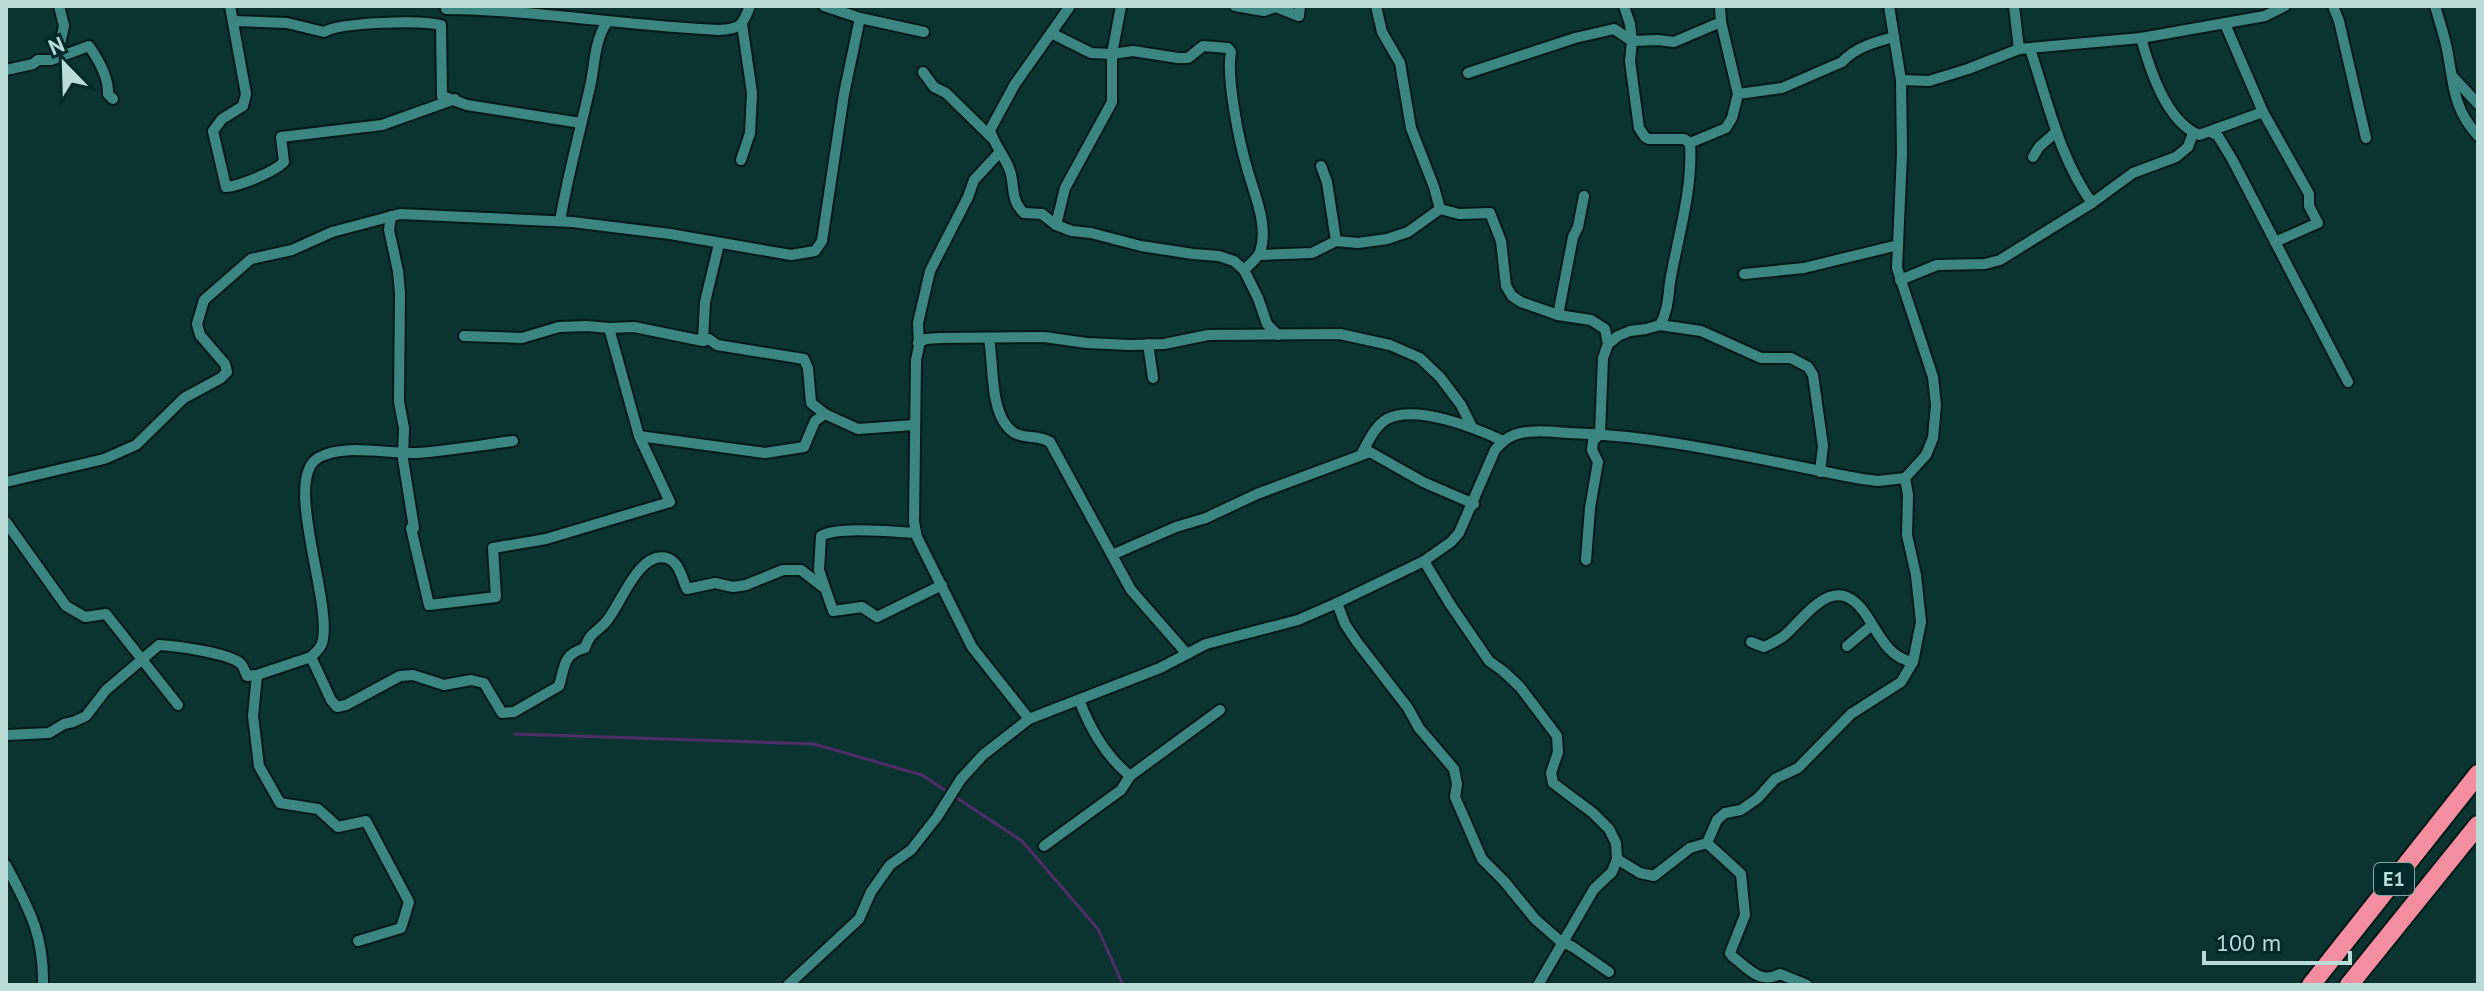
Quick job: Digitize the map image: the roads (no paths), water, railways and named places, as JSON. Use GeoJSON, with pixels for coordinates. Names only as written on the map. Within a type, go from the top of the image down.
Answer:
{"type":"FeatureCollection","features":[{"type":"Feature","properties":{"kind":"highway","name":"E1"},"geometry":{"type":"LineString","coordinates":[[2311,985],[2478,774]]}},
{"type":"Feature","properties":{"kind":"highway","name":"E1"},"geometry":{"type":"LineString","coordinates":[[2349,985],[2478,825]]}},
{"type":"Feature","properties":{"kind":"street"},"geometry":{"type":"LineString","coordinates":[[59,6],[64,26],[58,53],[89,46]]}},
{"type":"Feature","properties":{"kind":"street"},"geometry":{"type":"LineString","coordinates":[[230,6],[246,94],[243,106],[222,119],[213,131],[226,187],[278,168],[284,162],[281,137],[382,125],[455,99]]}},
{"type":"Feature","properties":{"kind":"street"},"geometry":{"type":"LineString","coordinates":[[446,6],[446,9],[487,9],[677,28],[741,30]]}},
{"type":"Feature","properties":{"kind":"street"},"geometry":{"type":"LineString","coordinates":[[741,160],[750,133],[752,93],[741,30],[750,6]]}},
{"type":"Feature","properties":{"kind":"street"},"geometry":{"type":"LineString","coordinates":[[824,6],[860,18],[924,32]]}},
{"type":"Feature","properties":{"kind":"street"},"geometry":{"type":"LineString","coordinates":[[1070,6],[1015,84],[991,128],[992,138],[1009,168],[1015,204],[1024,213],[1042,214],[1056,225],[1072,231],[1234,261],[1244,270],[1267,324],[1278,335]]}},
{"type":"Feature","properties":{"kind":"street"},"geometry":{"type":"LineString","coordinates":[[1056,225],[1065,188],[1112,102],[1112,54],[1121,6]]}},
{"type":"Feature","properties":{"kind":"street"},"geometry":{"type":"LineString","coordinates":[[1235,6],[1264,11],[1277,6],[1299,16],[1300,6]]}},
{"type":"Feature","properties":{"kind":"street"},"geometry":{"type":"LineString","coordinates":[[1376,6],[1382,32],[1400,63],[1411,128],[1440,209]]}},
{"type":"Feature","properties":{"kind":"street"},"geometry":{"type":"LineString","coordinates":[[1624,6],[1630,24],[1630,61],[1639,128],[1649,139],[1684,139],[1690,143]]}},
{"type":"Feature","properties":{"kind":"street"},"geometry":{"type":"LineString","coordinates":[[1690,143],[1726,128],[1738,94],[1720,6]]}},
{"type":"Feature","properties":{"kind":"street"},"geometry":{"type":"LineString","coordinates":[[788,985],[859,919],[871,892],[890,865],[911,850],[961,779],[983,755],[1029,719],[1160,668],[1206,644],[1298,620],[1424,561],[1459,533],[1495,450],[1516,434],[1600,434],[1684,443],[1820,472],[1878,481],[1905,478],[1926,455],[1933,438],[1936,405],[1933,377],[1897,268],[1902,154],[1901,80],[1889,6]]}},
{"type":"Feature","properties":{"kind":"street"},"geometry":{"type":"LineString","coordinates":[[2014,6],[2024,49],[2056,132],[2076,182],[2092,203]]}},
{"type":"Feature","properties":{"kind":"street"},"geometry":{"type":"LineString","coordinates":[[1901,80],[1929,81],[1968,69],[2008,51],[2141,38],[2265,16],[2285,6]]}},
{"type":"Feature","properties":{"kind":"street"},"geometry":{"type":"LineString","coordinates":[[2333,6],[2366,138]]}},
{"type":"Feature","properties":{"kind":"street"},"geometry":{"type":"LineString","coordinates":[[2435,6],[2459,108],[2466,123],[2478,136]]}},
{"type":"Feature","properties":{"kind":"street"},"geometry":{"type":"LineString","coordinates":[[6,482],[104,459],[136,445],[184,398],[227,372],[225,364],[200,335],[197,324],[204,300],[251,259],[292,250],[332,232],[377,219],[400,214],[560,221],[670,234],[791,255],[811,253],[822,241],[844,94],[860,18]]}},
{"type":"Feature","properties":{"kind":"street"},"geometry":{"type":"LineString","coordinates":[[233,21],[287,23],[324,32],[332,27],[354,25],[441,25],[442,96],[467,105],[581,123]]}},
{"type":"Feature","properties":{"kind":"street"},"geometry":{"type":"LineString","coordinates":[[560,221],[595,53],[607,22]]}},
{"type":"Feature","properties":{"kind":"street"},"geometry":{"type":"LineString","coordinates":[[1468,73],[1575,38],[1614,29],[1632,41],[1674,42],[1721,22]]}},
{"type":"Feature","properties":{"kind":"street"},"geometry":{"type":"LineString","coordinates":[[2225,24],[2263,112],[2309,194],[2309,206],[2318,223],[2275,242]]}},
{"type":"Feature","properties":{"kind":"street"},"geometry":{"type":"LineString","coordinates":[[1051,33],[1091,53],[1133,51],[1188,58],[1203,46],[1228,48],[1231,52],[1234,100],[1263,232],[1259,255],[1244,270]]}},
{"type":"Feature","properties":{"kind":"street"},"geometry":{"type":"LineString","coordinates":[[1738,94],[1782,88],[1842,62],[1849,54],[1868,45],[1894,37]]}},
{"type":"Feature","properties":{"kind":"street"},"geometry":{"type":"LineString","coordinates":[[2141,38],[2152,75],[2188,131],[2199,135],[2211,132],[2263,112]]}},
{"type":"Feature","properties":{"kind":"street"},"geometry":{"type":"LineString","coordinates":[[6,70],[38,60],[51,60],[89,46]]}},
{"type":"Feature","properties":{"kind":"street"},"geometry":{"type":"LineString","coordinates":[[89,46],[108,87],[108,94],[113,99]]}},
{"type":"Feature","properties":{"kind":"street"},"geometry":{"type":"LineString","coordinates":[[923,72],[936,89],[946,93],[992,138]]}},
{"type":"Feature","properties":{"kind":"street"},"geometry":{"type":"LineString","coordinates":[[2450,74],[2478,104]]}},
{"type":"Feature","properties":{"kind":"street"},"geometry":{"type":"LineString","coordinates":[[2033,157],[2056,132]]}},
{"type":"Feature","properties":{"kind":"street"},"geometry":{"type":"LineString","coordinates":[[2211,132],[2218,136],[2232,159],[2348,382]]}},
{"type":"Feature","properties":{"kind":"street"},"geometry":{"type":"LineString","coordinates":[[1900,280],[1937,265],[1985,264],[2000,260],[2092,203],[2133,173],[2176,157],[2188,147],[2193,133]]}},
{"type":"Feature","properties":{"kind":"street"},"geometry":{"type":"LineString","coordinates":[[1660,325],[1667,313],[1683,219],[1691,159],[1690,143]]}},
{"type":"Feature","properties":{"kind":"street"},"geometry":{"type":"LineString","coordinates":[[999,153],[974,180],[930,271],[918,323],[914,522],[916,533],[972,647],[1029,719]]}},
{"type":"Feature","properties":{"kind":"street"},"geometry":{"type":"LineString","coordinates":[[1321,166],[1327,182],[1336,241]]}},
{"type":"Feature","properties":{"kind":"street"},"geometry":{"type":"LineString","coordinates":[[1558,315],[1584,196]]}},
{"type":"Feature","properties":{"kind":"street"},"geometry":{"type":"LineString","coordinates":[[1259,255],[1312,253],[1336,241],[1358,243],[1387,239],[1408,232],[1440,209]]}},
{"type":"Feature","properties":{"kind":"street"},"geometry":{"type":"LineString","coordinates":[[1440,209],[1459,214],[1490,213],[1501,241],[1506,286],[1512,296],[1558,315],[1591,320],[1605,329],[1608,344],[1603,358],[1600,434],[1593,441],[1592,450],[1598,462],[1586,560]]}},
{"type":"Feature","properties":{"kind":"street"},"geometry":{"type":"LineString","coordinates":[[391,216],[389,230],[400,293],[399,402],[404,428],[405,482],[414,528],[411,528],[429,605],[496,597],[493,548],[546,539],[670,502],[639,436],[609,328]]}},
{"type":"Feature","properties":{"kind":"street"},"geometry":{"type":"LineString","coordinates":[[377,219],[389,230]]}},
{"type":"Feature","properties":{"kind":"street"},"geometry":{"type":"LineString","coordinates":[[703,341],[705,302],[719,244]]}},
{"type":"Feature","properties":{"kind":"street"},"geometry":{"type":"LineString","coordinates":[[1744,274],[1804,268],[1898,245]]}},
{"type":"Feature","properties":{"kind":"street"},"geometry":{"type":"LineString","coordinates":[[1608,344],[1630,331],[1660,325],[1701,331],[1761,358],[1791,358],[1808,367],[1813,375],[1823,446],[1820,472]]}},
{"type":"Feature","properties":{"kind":"street"},"geometry":{"type":"LineString","coordinates":[[464,336],[522,338],[559,327],[587,326],[634,327],[703,341],[709,339],[717,345],[804,359],[808,368],[811,403],[825,414],[858,429],[914,425]]}},
{"type":"Feature","properties":{"kind":"street"},"geometry":{"type":"LineString","coordinates":[[918,343],[940,338],[1044,337],[1087,343],[1164,344],[1208,335],[1340,334],[1390,345],[1420,358],[1454,395],[1471,425]]}},
{"type":"Feature","properties":{"kind":"street"},"geometry":{"type":"LineString","coordinates":[[989,339],[992,385],[1008,428],[1022,437],[1044,438],[1050,442],[1131,590],[1187,654]]}},
{"type":"Feature","properties":{"kind":"street"},"geometry":{"type":"LineString","coordinates":[[992,354],[1004,339]]}},
{"type":"Feature","properties":{"kind":"street"},"geometry":{"type":"LineString","coordinates":[[1148,344],[1153,378]]}},
{"type":"Feature","properties":{"kind":"street"},"geometry":{"type":"LineString","coordinates":[[1361,455],[1376,428],[1388,419],[1406,413],[1471,425],[1503,441]]}},
{"type":"Feature","properties":{"kind":"street"},"geometry":{"type":"LineString","coordinates":[[639,436],[765,453],[783,452],[804,447],[815,421],[825,414]]}},
{"type":"Feature","properties":{"kind":"street"},"geometry":{"type":"LineString","coordinates":[[6,735],[49,733],[86,716],[106,690],[159,645],[222,655],[241,664],[247,676],[311,657],[322,644],[323,620],[305,498],[308,470],[316,459],[335,451],[414,453],[513,441]]}},
{"type":"Feature","properties":{"kind":"street"},"geometry":{"type":"LineString","coordinates":[[1112,555],[1257,494],[1361,455],[1376,453],[1423,482],[1474,504]]}},
{"type":"Feature","properties":{"kind":"street"},"geometry":{"type":"LineString","coordinates":[[1707,843],[1717,820],[1725,813],[1741,810],[1758,798],[1775,779],[1798,768],[1851,714],[1901,682],[1913,662],[1921,622],[1916,575],[1907,535],[1908,495],[1905,478]]}},
{"type":"Feature","properties":{"kind":"street"},"geometry":{"type":"LineString","coordinates":[[6,522],[66,606],[85,617],[106,614],[178,705]]}},
{"type":"Feature","properties":{"kind":"street"},"geometry":{"type":"LineString","coordinates":[[916,533],[888,531],[825,533],[821,536],[819,570],[833,611],[862,607],[877,617],[942,585]]}},
{"type":"Feature","properties":{"kind":"street"},"geometry":{"type":"LineString","coordinates":[[311,657],[337,707],[400,676],[413,675],[444,685],[471,680],[484,683],[502,713],[514,712],[559,686],[567,659],[573,651],[585,648],[594,630],[604,624],[638,571],[656,559],[665,558],[674,562],[687,589],[715,583],[733,587],[746,585],[783,570],[801,570],[823,587]]}},
{"type":"Feature","properties":{"kind":"street"},"geometry":{"type":"LineString","coordinates":[[1424,561],[1489,661],[1520,687],[1557,736],[1558,752],[1551,773],[1553,783],[1593,813],[1609,829],[1616,843],[1617,859],[1612,872],[1594,889],[1539,984]]}},
{"type":"Feature","properties":{"kind":"street"},"geometry":{"type":"LineString","coordinates":[[1751,642],[1764,647],[1784,637],[1810,611],[1831,597],[1844,596],[1855,602],[1891,652],[1913,662]]}},
{"type":"Feature","properties":{"kind":"street"},"geometry":{"type":"LineString","coordinates":[[1337,603],[1345,624],[1357,642],[1408,708],[1419,728],[1454,769],[1457,784],[1455,797],[1482,859],[1535,919],[1561,942],[1609,972]]}},
{"type":"Feature","properties":{"kind":"street"},"geometry":{"type":"LineString","coordinates":[[1847,646],[1872,625]]}},
{"type":"Feature","properties":{"kind":"street"},"geometry":{"type":"LineString","coordinates":[[257,675],[253,716],[259,766],[280,803],[318,809],[338,827],[366,821],[409,902],[401,928],[358,941]]}},
{"type":"Feature","properties":{"kind":"street"},"geometry":{"type":"LineString","coordinates":[[1079,700],[1098,740],[1111,759],[1130,776]]}},
{"type":"Feature","properties":{"kind":"street"},"geometry":{"type":"LineString","coordinates":[[1044,846],[1121,790],[1130,776],[1220,710]]}},
{"type":"Feature","properties":{"kind":"street"},"geometry":{"type":"LineString","coordinates":[[1617,859],[1640,873],[1654,876],[1690,848],[1707,843]]}},
{"type":"Feature","properties":{"kind":"street"},"geometry":{"type":"LineString","coordinates":[[1707,843],[1741,874],[1745,915],[1730,953],[1732,956],[1764,979],[1780,974],[1807,985]]}},
{"type":"Feature","properties":{"kind":"street"},"geometry":{"type":"LineString","coordinates":[[6,865],[35,919],[43,965],[43,985]]}},
{"type":"Feature","properties":{"kind":"waterway"},"geometry":{"type":"LineString","coordinates":[[515,734],[814,744],[922,775],[1022,841],[1098,929],[1123,985]]}}]}
